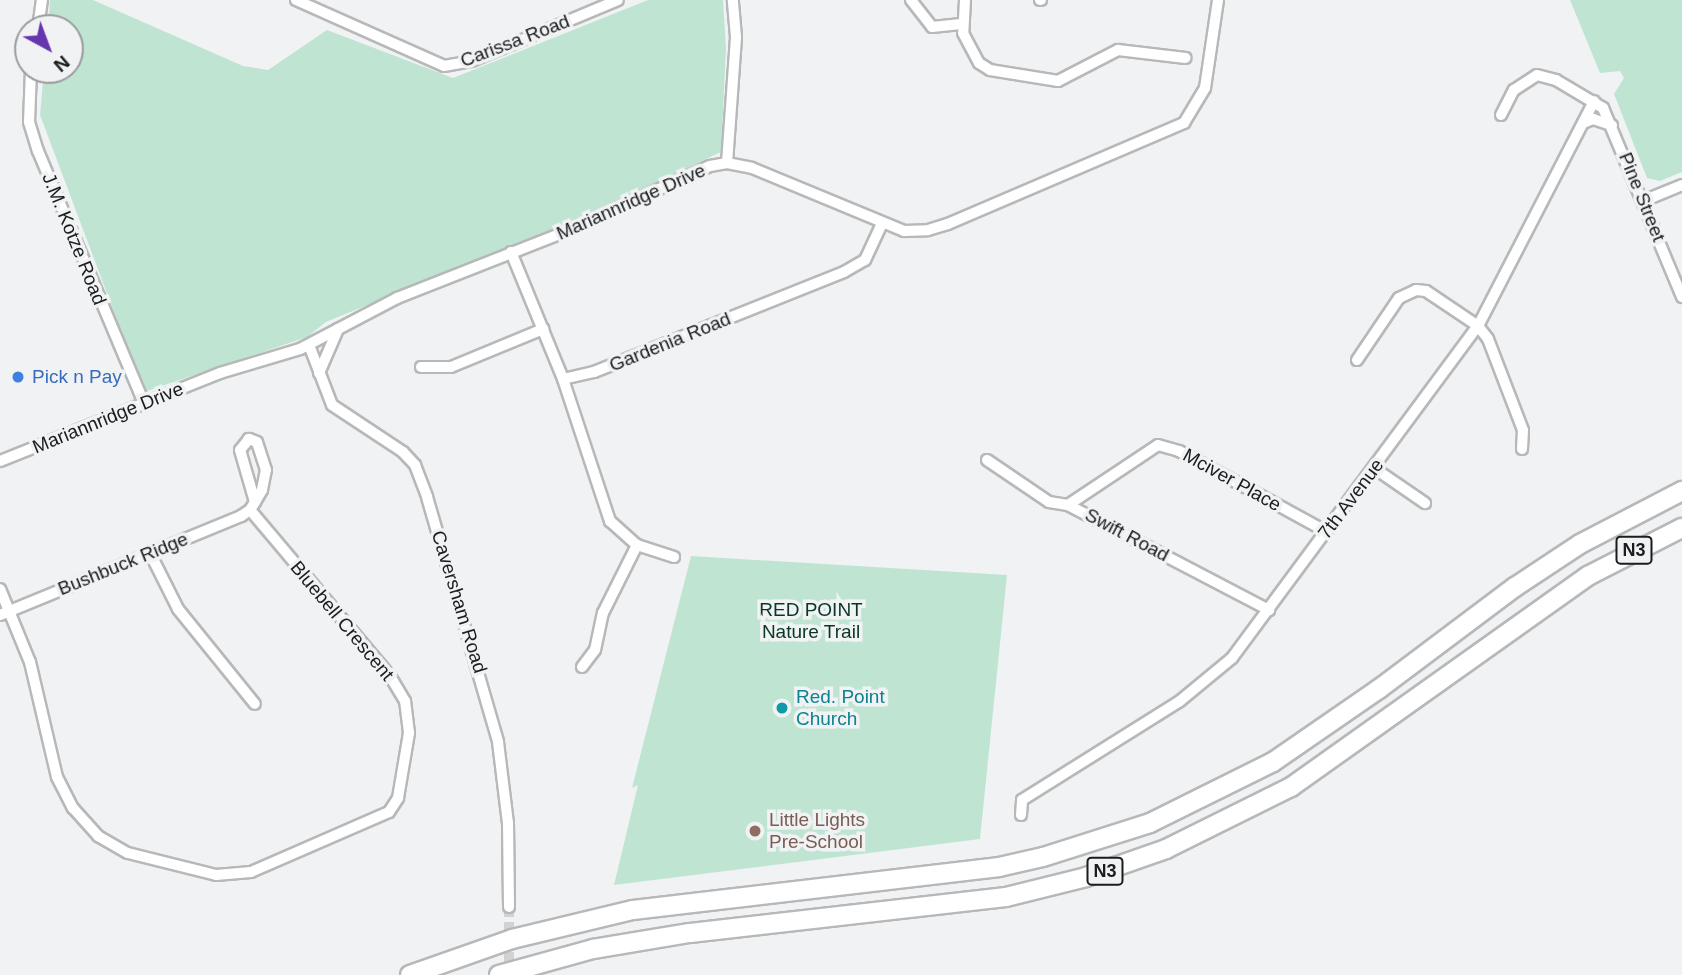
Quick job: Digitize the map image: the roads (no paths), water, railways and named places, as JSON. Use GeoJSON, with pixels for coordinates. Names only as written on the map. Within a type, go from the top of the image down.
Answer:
{"type":"FeatureCollection","features":[{"type":"Feature","properties":{"kind":"highway","name":"N3"},"geometry":{"type":"LineString","coordinates":[[410,975],[533,933],[633,910],[738,894],[988,868],[1044,857],[1150,823],[1273,762],[1379,689],[1515,586],[1580,544],[1682,491]]}},
{"type":"Feature","properties":{"kind":"highway","name":"N3"},"geometry":{"type":"LineString","coordinates":[[499,975],[593,949],[678,934],[1006,897],[1086,877],[1166,849],[1292,787],[1588,576],[1682,528]]}},
{"type":"Feature","properties":{"kind":"street","name":"Carissa Road"},"geometry":{"type":"LineString","coordinates":[[296,0],[444,66],[472,61],[618,0]]}},
{"type":"Feature","properties":{"kind":"street"},"geometry":{"type":"LineString","coordinates":[[727,163],[736,37],[733,0]]}},
{"type":"Feature","properties":{"kind":"street"},"geometry":{"type":"LineString","coordinates":[[911,0],[932,27],[961,24]]}},
{"type":"Feature","properties":{"kind":"street"},"geometry":{"type":"LineString","coordinates":[[965,0],[961,24],[969,48],[990,70],[1047,80],[1070,77],[1118,50],[1186,58]]}},
{"type":"Feature","properties":{"kind":"street","name":"Mariannridge Drive"},"geometry":{"type":"LineString","coordinates":[[0,461],[144,402],[309,345],[397,298],[574,228],[710,166],[727,163],[752,168],[882,224],[928,230],[1184,123],[1205,88],[1218,0]]}},
{"type":"Feature","properties":{"kind":"street"},"geometry":{"type":"LineString","coordinates":[[1501,115],[1514,90],[1536,75],[1594,101]]}},
{"type":"Feature","properties":{"kind":"street","name":"J.M. Kotze Road"},"geometry":{"type":"LineString","coordinates":[[30,84],[29,122],[38,151],[144,402]]}},
{"type":"Feature","properties":{"kind":"street","name":"7th Avenue"},"geometry":{"type":"LineString","coordinates":[[1021,815],[1022,800],[1039,787],[1213,678],[1269,610],[1478,326],[1594,101]]}},
{"type":"Feature","properties":{"kind":"street","name":"Pine Street"},"geometry":{"type":"LineString","coordinates":[[1594,101],[1613,125],[1682,297]]}},
{"type":"Feature","properties":{"kind":"street"},"geometry":{"type":"LineString","coordinates":[[1583,123],[1593,119],[1613,125]]}},
{"type":"Feature","properties":{"kind":"street"},"geometry":{"type":"LineString","coordinates":[[1643,201],[1682,185]]}},
{"type":"Feature","properties":{"kind":"street","name":"Gardenia Road"},"geometry":{"type":"LineString","coordinates":[[563,379],[594,372],[844,272],[865,260],[882,224]]}},
{"type":"Feature","properties":{"kind":"street"},"geometry":{"type":"LineString","coordinates":[[511,252],[563,379],[602,508],[637,545],[674,557]]}},
{"type":"Feature","properties":{"kind":"street"},"geometry":{"type":"LineString","coordinates":[[1357,360],[1383,316],[1399,298],[1416,290],[1426,291],[1478,326],[1523,430],[1522,449]]}},
{"type":"Feature","properties":{"kind":"street"},"geometry":{"type":"LineString","coordinates":[[319,373],[338,329]]}},
{"type":"Feature","properties":{"kind":"street"},"geometry":{"type":"LineString","coordinates":[[421,367],[451,367],[543,329]]}},
{"type":"Feature","properties":{"kind":"street","name":"Caversham Road"},"geometry":{"type":"LineString","coordinates":[[309,345],[332,405],[341,414],[390,443],[415,465],[427,497],[498,742],[508,823],[509,907]]}},
{"type":"Feature","properties":{"kind":"street"},"geometry":{"type":"LineString","coordinates":[[249,439],[257,442],[266,470],[252,506],[240,450],[249,439]]}},
{"type":"Feature","properties":{"kind":"street","name":"Mciver Place"},"geometry":{"type":"LineString","coordinates":[[1068,505],[1158,445],[1179,450],[1327,532]]}},
{"type":"Feature","properties":{"kind":"street","name":"Swift Road"},"geometry":{"type":"LineString","coordinates":[[987,460],[1049,502],[1068,505],[1269,610]]}},
{"type":"Feature","properties":{"kind":"street"},"geometry":{"type":"LineString","coordinates":[[1374,468],[1425,503]]}},
{"type":"Feature","properties":{"kind":"street","name":"Bushbuck Ridge"},"geometry":{"type":"LineString","coordinates":[[5,613],[150,553],[252,506]]}},
{"type":"Feature","properties":{"kind":"street","name":"Bluebell Crescent"},"geometry":{"type":"LineString","coordinates":[[5,613],[30,662],[63,795],[114,848],[234,875],[371,823],[389,812],[398,798],[409,733],[405,701],[390,677],[252,506]]}},
{"type":"Feature","properties":{"kind":"street"},"geometry":{"type":"LineString","coordinates":[[582,667],[595,650],[603,613],[637,545]]}},
{"type":"Feature","properties":{"kind":"street"},"geometry":{"type":"LineString","coordinates":[[150,553],[177,609],[255,704]]}},
{"type":"Feature","properties":{"kind":"street"},"geometry":{"type":"LineString","coordinates":[[0,589],[5,613]]}},
{"type":"Feature","properties":{"kind":"tunnel"},"geometry":{"type":"LineString","coordinates":[[509,907],[509,974]]}},
{"type":"Feature","properties":{"kind":"place","name":"Pick n Pay"},"geometry":{"type":"Point","coordinates":[18,377]}},
{"type":"Feature","properties":{"kind":"place","name":"Red. Point Church"},"geometry":{"type":"Point","coordinates":[782,708]}},
{"type":"Feature","properties":{"kind":"place","name":"Little Lights Pre-School"},"geometry":{"type":"Point","coordinates":[755,831]}},
{"type":"Feature","properties":{"kind":"park label","name":"RED POINT Nature Trail"},"geometry":{"type":"Point","coordinates":[811,621]}}]}
